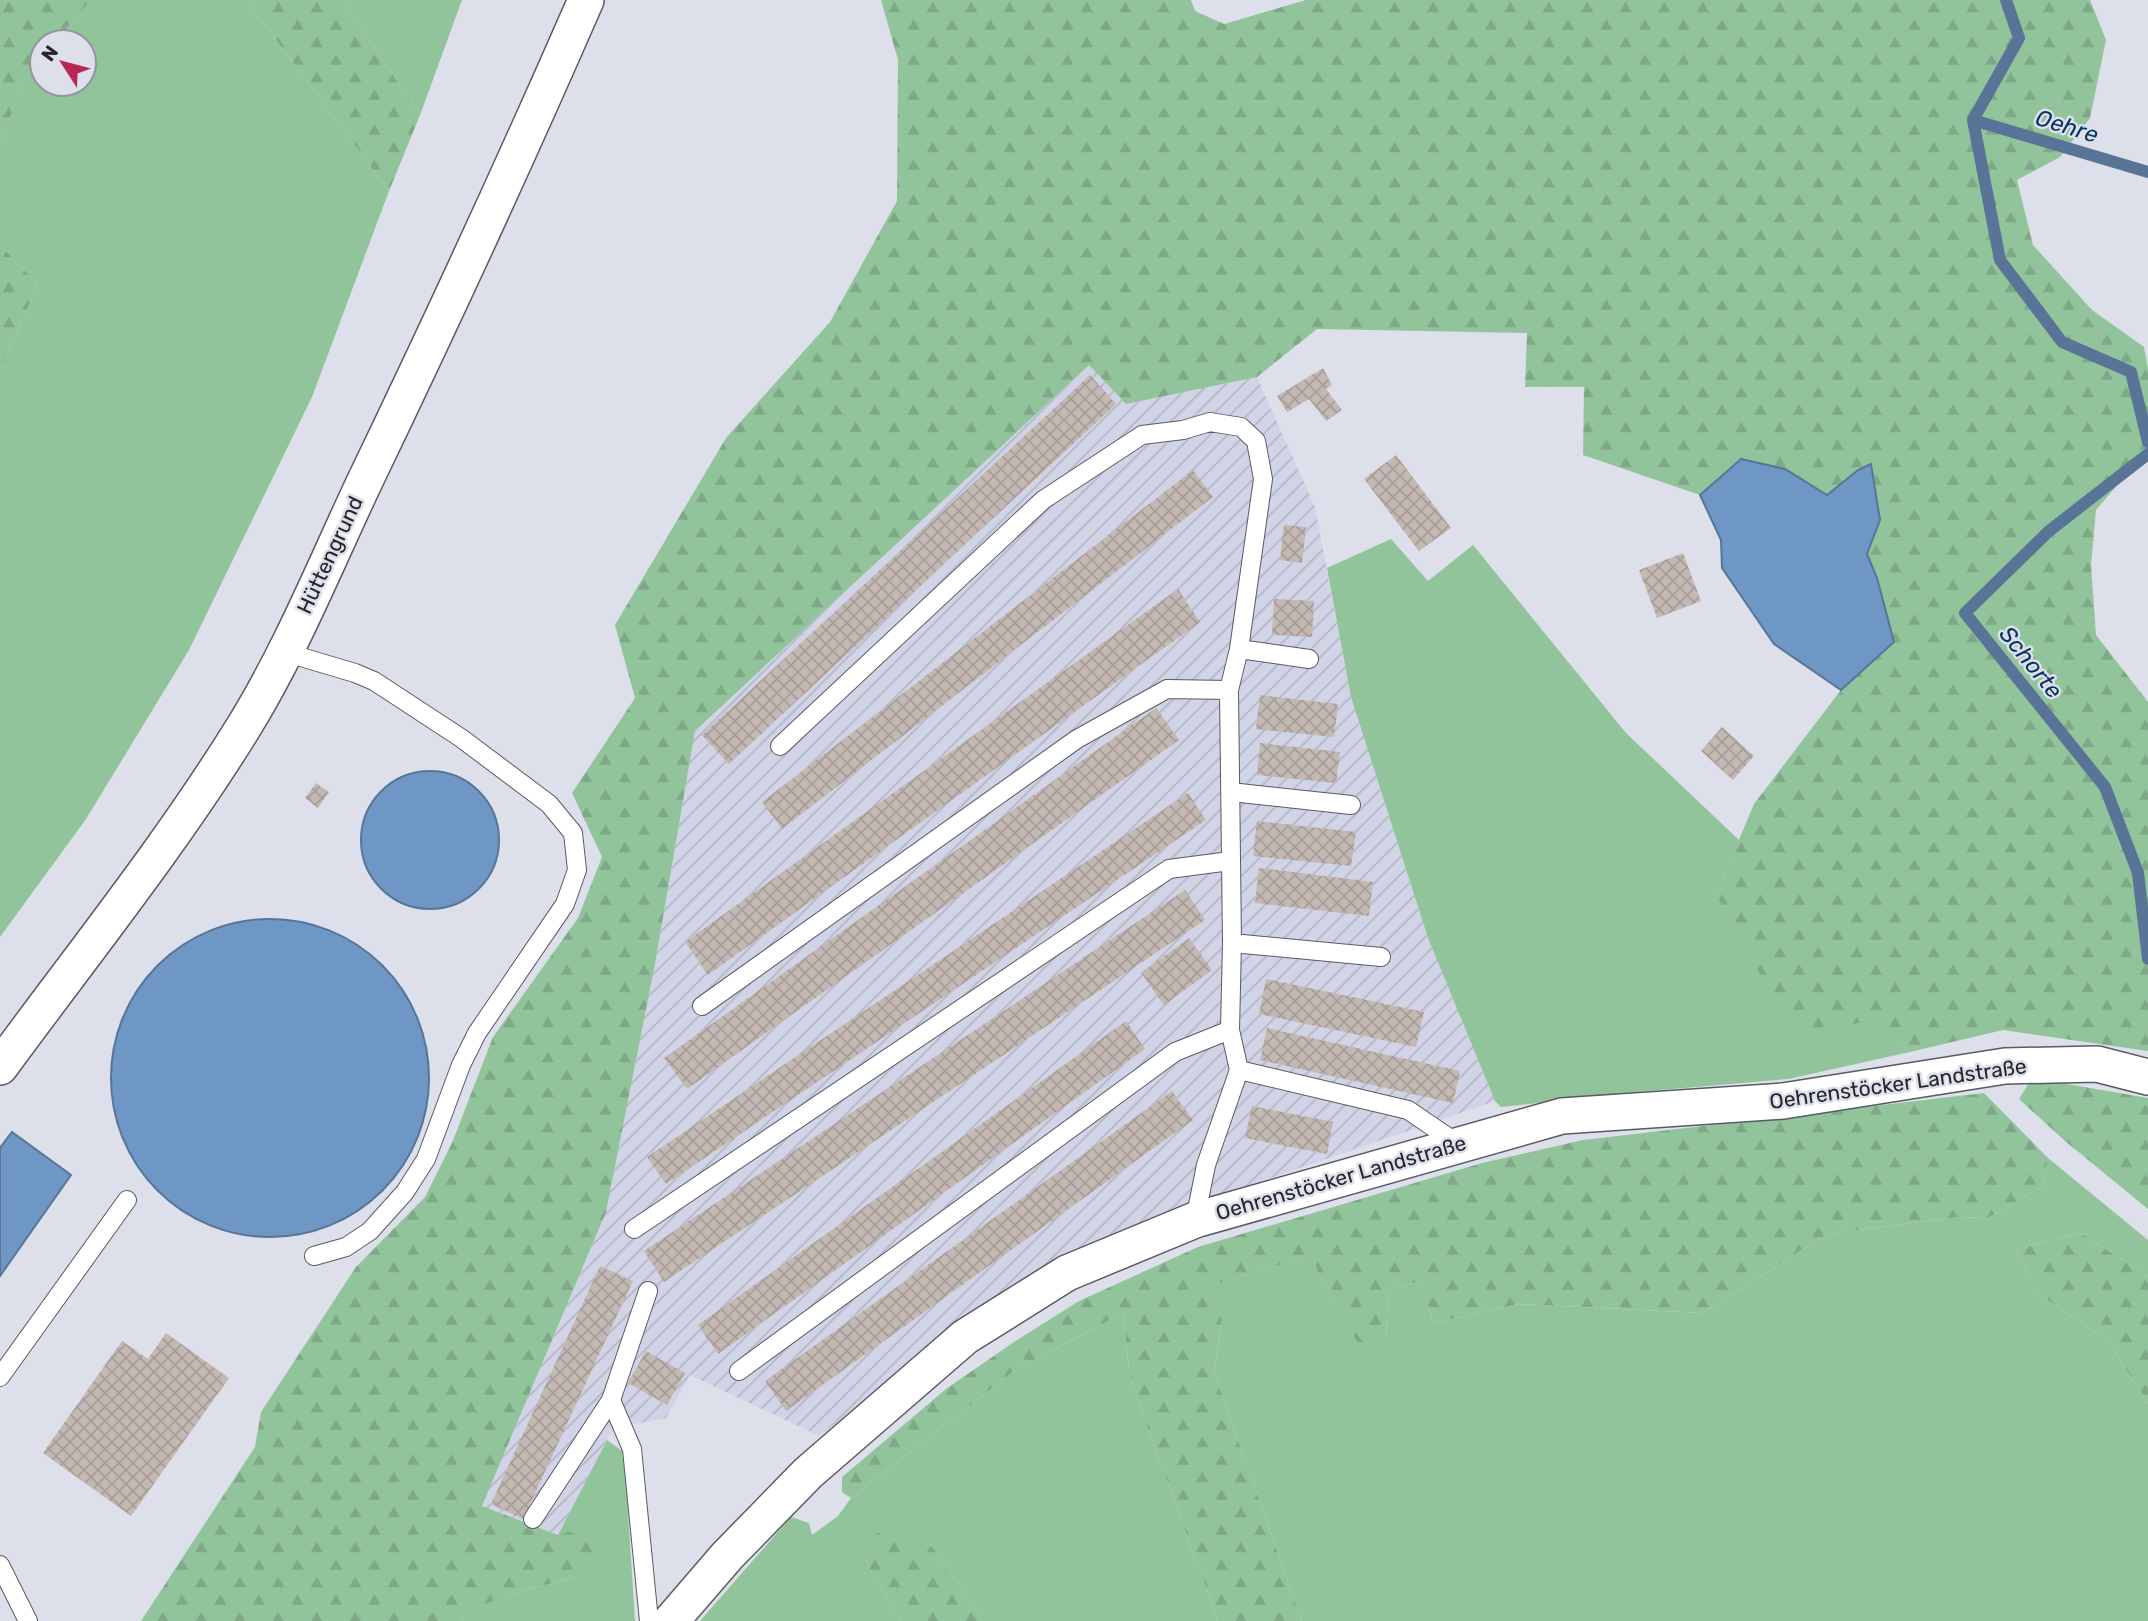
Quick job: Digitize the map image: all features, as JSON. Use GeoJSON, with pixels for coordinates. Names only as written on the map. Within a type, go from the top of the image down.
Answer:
{"type":"FeatureCollection","features":[{"type":"Feature","properties":{"kind":"street","name":"Hüttengrund"},"geometry":{"type":"LineString","coordinates":[[0,1067],[194,804],[245,725],[284,652],[519,152],[586,0]]}},
{"type":"Feature","properties":{"kind":"street","name":"Oehrenstöcker Landstraße"},"geometry":{"type":"LineString","coordinates":[[671,1621],[727,1556],[808,1473],[965,1338],[1067,1273],[1195,1220],[1562,1116],[1783,1101],[2005,1066],[2097,1064],[2148,1077]]}},
{"type":"Feature","properties":{"kind":"lane"},"geometry":{"type":"LineString","coordinates":[[780,747],[1043,500],[1142,435],[1183,430],[1210,422],[1241,427],[1256,441],[1264,479],[1239,649],[1229,690],[1230,1030],[1239,1070],[1206,1165],[1195,1220]]}},
{"type":"Feature","properties":{"kind":"lane"},"geometry":{"type":"LineString","coordinates":[[1239,649],[1309,659]]}},
{"type":"Feature","properties":{"kind":"lane"},"geometry":{"type":"LineString","coordinates":[[284,652],[374,681],[461,738],[549,804],[573,833],[577,870],[565,904],[477,1034],[461,1065],[426,1159],[405,1192],[370,1231],[346,1247],[314,1256]]}},
{"type":"Feature","properties":{"kind":"lane"},"geometry":{"type":"LineString","coordinates":[[702,1006],[1077,739],[1167,689],[1229,690]]}},
{"type":"Feature","properties":{"kind":"lane"},"geometry":{"type":"LineString","coordinates":[[1231,792],[1351,805]]}},
{"type":"Feature","properties":{"kind":"lane"},"geometry":{"type":"LineString","coordinates":[[635,1228],[1169,869],[1230,861]]}},
{"type":"Feature","properties":{"kind":"lane"},"geometry":{"type":"LineString","coordinates":[[1231,943],[1381,957]]}},
{"type":"Feature","properties":{"kind":"lane"},"geometry":{"type":"LineString","coordinates":[[739,1371],[1175,1052],[1230,1030]]}},
{"type":"Feature","properties":{"kind":"lane"},"geometry":{"type":"LineString","coordinates":[[1239,1070],[1408,1110],[1458,1144]]}},
{"type":"Feature","properties":{"kind":"lane"},"geometry":{"type":"LineString","coordinates":[[0,1377],[127,1200]]}},
{"type":"Feature","properties":{"kind":"lane"},"geometry":{"type":"LineString","coordinates":[[533,1519],[611,1400],[648,1292]]}},
{"type":"Feature","properties":{"kind":"lane"},"geometry":{"type":"LineString","coordinates":[[611,1400],[632,1449],[649,1621]]}},
{"type":"Feature","properties":{"kind":"lane"},"geometry":{"type":"LineString","coordinates":[[0,1564],[28,1621]]}},
{"type":"Feature","properties":{"kind":"shaded area"},"geometry":{"type":"Polygon","coordinates":[[[1089,365],[1126,404],[1257,377],[1315,507],[1351,697],[1428,938],[1495,1101],[1265,1180],[1160,1220],[1022,1281],[819,1436],[690,1375],[666,1418],[613,1428],[558,1535],[482,1506],[606,1212],[655,964],[695,731],[1089,365]]]}},
{"type":"Feature","properties":{"kind":"green space"},"geometry":{"type":"Polygon","coordinates":[[[0,0],[91,0],[67,28],[28,28],[28,73],[23,79],[0,148],[0,0]]]}},
{"type":"Feature","properties":{"kind":"green space"},"geometry":{"type":"Polygon","coordinates":[[[91,0],[246,0],[389,191],[312,397],[189,650],[86,819],[0,937],[0,371],[38,284],[0,245],[0,148],[23,79],[28,73],[28,98],[98,98],[98,28],[67,28],[91,0]]]}},
{"type":"Feature","properties":{"kind":"green space"},"geometry":{"type":"Polygon","coordinates":[[[246,0],[342,0],[420,115],[389,191],[246,0]]]}},
{"type":"Feature","properties":{"kind":"green space"},"geometry":{"type":"Polygon","coordinates":[[[342,0],[462,0],[420,115],[342,0]]]}},
{"type":"Feature","properties":{"kind":"green space"},"geometry":{"type":"Polygon","coordinates":[[[881,0],[1191,0],[1195,11],[1224,24],[1306,0],[2090,0],[2106,40],[2090,118],[2060,157],[2017,180],[2033,245],[2092,310],[2144,347],[2148,369],[2148,449],[2096,510],[2091,565],[2096,635],[2148,702],[2148,1051],[2003,1030],[1910,1052],[1874,1020],[1793,1035],[1716,894],[1754,804],[1841,690],[1894,642],[1877,578],[1867,553],[1880,520],[1858,470],[1827,495],[1785,469],[1741,459],[1700,495],[1583,455],[1584,387],[1525,387],[1527,333],[1317,329],[1257,377],[1126,404],[1089,365],[695,731],[655,964],[606,1212],[482,1506],[558,1535],[580,1529],[596,1553],[579,1576],[475,1607],[462,1621],[141,1621],[255,1447],[261,1412],[356,1267],[425,1197],[452,1143],[493,1037],[578,918],[602,857],[572,793],[635,698],[615,625],[726,438],[830,322],[897,201],[898,60],[881,0]]]}},
{"type":"Feature","properties":{"kind":"green space"},"geometry":{"type":"Polygon","coordinates":[[[0,245],[38,284],[0,371],[0,245]]]}},
{"type":"Feature","properties":{"kind":"green space"},"geometry":{"type":"Polygon","coordinates":[[[1391,539],[1428,581],[1473,545],[1626,733],[1739,840],[1716,894],[1874,1019],[1910,1052],[1788,1079],[1501,1107],[1495,1101],[1428,938],[1351,697],[1327,568],[1391,539]]]}},
{"type":"Feature","properties":{"kind":"green space"},"geometry":{"type":"Polygon","coordinates":[[[2032,1078],[2148,1098],[2148,1209],[2065,1141],[2019,1099],[2032,1078]]]}},
{"type":"Feature","properties":{"kind":"green space"},"geometry":{"type":"Polygon","coordinates":[[[1984,1093],[2048,1158],[2043,1186],[1988,1218],[1959,1217],[1828,1234],[1702,1313],[1519,1304],[1433,1323],[1421,1281],[1388,1290],[1386,1338],[1362,1351],[1318,1273],[1312,1255],[1213,1285],[1222,1319],[1214,1372],[1302,1621],[1218,1621],[1130,1379],[1123,1313],[1014,1371],[851,1498],[842,1492],[842,1477],[946,1389],[1011,1344],[1079,1301],[1198,1247],[1482,1163],[1583,1140],[1984,1093]]]}},
{"type":"Feature","properties":{"kind":"green space"},"geometry":{"type":"Polygon","coordinates":[[[2048,1158],[2148,1240],[2148,1276],[2080,1233],[2016,1249],[2038,1294],[2107,1340],[2148,1403],[2148,1621],[1302,1621],[1214,1372],[1222,1319],[1212,1285],[1312,1255],[1318,1273],[1362,1350],[1386,1338],[1388,1290],[1421,1281],[1433,1323],[1519,1304],[1702,1313],[1828,1234],[1959,1217],[1988,1218],[2043,1186],[2048,1158]]]}},
{"type":"Feature","properties":{"kind":"green space"},"geometry":{"type":"Polygon","coordinates":[[[2080,1233],[2148,1276],[2148,1403],[2107,1340],[2038,1294],[2016,1249],[2080,1233]]]}},
{"type":"Feature","properties":{"kind":"green space"},"geometry":{"type":"Polygon","coordinates":[[[1123,1313],[1130,1379],[1218,1621],[983,1621],[933,1548],[865,1560],[901,1621],[700,1621],[791,1517],[809,1523],[812,1535],[838,1516],[851,1498],[1014,1371],[1123,1313]]]}},
{"type":"Feature","properties":{"kind":"green space"},"geometry":{"type":"Polygon","coordinates":[[[607,1440],[622,1451],[635,1621],[462,1621],[474,1607],[579,1576],[558,1535],[607,1440]]]}},
{"type":"Feature","properties":{"kind":"green space"},"geometry":{"type":"Polygon","coordinates":[[[893,1526],[933,1548],[983,1621],[901,1621],[865,1560],[866,1539],[893,1526]]]}},
{"type":"Feature","properties":{"kind":"water"},"geometry":{"type":"Polygon","coordinates":[[[1741,459],[1785,469],[1827,495],[1858,470],[1871,464],[1880,520],[1867,554],[1877,578],[1894,642],[1841,690],[1774,644],[1722,568],[1721,540],[1700,495],[1741,459]]]}},
{"type":"Feature","properties":{"kind":"water"},"geometry":{"type":"Polygon","coordinates":[[[430,771],[457,776],[479,791],[494,813],[499,840],[494,867],[479,889],[457,904],[430,909],[403,904],[381,889],[366,867],[361,840],[366,813],[381,791],[403,776],[430,771]]]}},
{"type":"Feature","properties":{"kind":"water"},"geometry":{"type":"Polygon","coordinates":[[[270,919],[316,926],[345,938],[371,955],[393,977],[410,1003],[422,1032],[429,1078],[422,1124],[410,1153],[393,1179],[371,1201],[345,1218],[316,1230],[270,1237],[224,1230],[195,1218],[169,1201],[147,1179],[130,1153],[118,1124],[111,1078],[118,1032],[130,1003],[147,977],[169,955],[195,938],[224,926],[270,919]]]}},
{"type":"Feature","properties":{"kind":"water"},"geometry":{"type":"Polygon","coordinates":[[[12,1132],[71,1175],[0,1276],[0,1148],[12,1132]]]}},
{"type":"Feature","properties":{"kind":"building"},"geometry":{"type":"Polygon","coordinates":[[[1323,368],[1332,385],[1326,389],[1342,410],[1326,421],[1309,399],[1287,412],[1277,396],[1323,368]]]}},
{"type":"Feature","properties":{"kind":"building"},"geometry":{"type":"Polygon","coordinates":[[[1090,375],[1116,404],[729,764],[702,735],[1090,375]]]}},
{"type":"Feature","properties":{"kind":"building"},"geometry":{"type":"Polygon","coordinates":[[[1396,455],[1451,528],[1419,551],[1364,479],[1396,455]]]}},
{"type":"Feature","properties":{"kind":"building"},"geometry":{"type":"Polygon","coordinates":[[[1193,470],[1213,497],[782,829],[762,802],[1193,470]]]}},
{"type":"Feature","properties":{"kind":"building"},"geometry":{"type":"Polygon","coordinates":[[[1284,525],[1306,527],[1302,563],[1280,560],[1284,525]]]}},
{"type":"Feature","properties":{"kind":"building"},"geometry":{"type":"Polygon","coordinates":[[[1683,553],[1701,601],[1657,618],[1639,570],[1683,553]]]}},
{"type":"Feature","properties":{"kind":"building"},"geometry":{"type":"Polygon","coordinates":[[[1178,589],[1200,622],[708,975],[685,942],[1178,589]]]}},
{"type":"Feature","properties":{"kind":"building"},"geometry":{"type":"Polygon","coordinates":[[[1274,599],[1314,601],[1312,637],[1272,635],[1274,599]]]}},
{"type":"Feature","properties":{"kind":"building"},"geometry":{"type":"Polygon","coordinates":[[[1260,695],[1338,704],[1334,737],[1256,729],[1260,695]]]}},
{"type":"Feature","properties":{"kind":"building"},"geometry":{"type":"Polygon","coordinates":[[[1156,708],[1179,740],[687,1089],[664,1058],[1156,708]]]}},
{"type":"Feature","properties":{"kind":"building"},"geometry":{"type":"Polygon","coordinates":[[[1722,727],[1754,756],[1733,780],[1701,751],[1722,727]]]}},
{"type":"Feature","properties":{"kind":"building"},"geometry":{"type":"Polygon","coordinates":[[[1260,743],[1340,752],[1336,783],[1257,775],[1260,743]]]}},
{"type":"Feature","properties":{"kind":"building"},"geometry":{"type":"Polygon","coordinates":[[[316,783],[329,792],[318,808],[305,798],[316,783]]]}},
{"type":"Feature","properties":{"kind":"building"},"geometry":{"type":"Polygon","coordinates":[[[1188,793],[1206,820],[666,1184],[647,1157],[1188,793]]]}},
{"type":"Feature","properties":{"kind":"building"},"geometry":{"type":"Polygon","coordinates":[[[1257,821],[1356,832],[1351,866],[1253,856],[1257,821]]]}},
{"type":"Feature","properties":{"kind":"building"},"geometry":{"type":"Polygon","coordinates":[[[1259,868],[1373,882],[1369,916],[1255,903],[1259,868]]]}},
{"type":"Feature","properties":{"kind":"building"},"geometry":{"type":"Polygon","coordinates":[[[1185,890],[1205,920],[664,1282],[644,1251],[1185,890]]]}},
{"type":"Feature","properties":{"kind":"building"},"geometry":{"type":"Polygon","coordinates":[[[1189,938],[1212,970],[1164,1005],[1141,973],[1189,938]]]}},
{"type":"Feature","properties":{"kind":"building"},"geometry":{"type":"Polygon","coordinates":[[[1266,979],[1424,1012],[1416,1047],[1259,1014],[1266,979]]]}},
{"type":"Feature","properties":{"kind":"building"},"geometry":{"type":"Polygon","coordinates":[[[1126,1021],[1145,1049],[718,1354],[698,1325],[1126,1021]]]}},
{"type":"Feature","properties":{"kind":"building"},"geometry":{"type":"Polygon","coordinates":[[[1267,1028],[1460,1071],[1453,1103],[1260,1060],[1267,1028]]]}},
{"type":"Feature","properties":{"kind":"building"},"geometry":{"type":"Polygon","coordinates":[[[1172,1091],[1193,1120],[786,1411],[765,1381],[1172,1091]]]}},
{"type":"Feature","properties":{"kind":"building"},"geometry":{"type":"Polygon","coordinates":[[[1252,1106],[1333,1122],[1327,1154],[1245,1138],[1252,1106]]]}},
{"type":"Feature","properties":{"kind":"building"},"geometry":{"type":"Polygon","coordinates":[[[600,1266],[633,1281],[523,1519],[491,1504],[600,1266]]]}},
{"type":"Feature","properties":{"kind":"building"},"geometry":{"type":"Polygon","coordinates":[[[166,1333],[229,1378],[131,1516],[43,1453],[122,1341],[148,1359],[166,1333]]]}},
{"type":"Feature","properties":{"kind":"building"},"geometry":{"type":"Polygon","coordinates":[[[646,1351],[685,1373],[667,1405],[628,1383],[646,1351]]]}},
{"type":"Feature","properties":{"kind":"waterway","name":"Schorte"},"geometry":{"type":"LineString","coordinates":[[2006,0],[2019,38],[1973,120],[2000,260],[2062,342],[2131,372],[2148,442]]}},
{"type":"Feature","properties":{"kind":"waterway","name":"Oehre"},"geometry":{"type":"LineString","coordinates":[[1973,120],[2148,172]]}},
{"type":"Feature","properties":{"kind":"waterway","name":"Schorte"},"geometry":{"type":"LineString","coordinates":[[2148,454],[2049,531],[1965,613],[2105,787],[2138,873],[2148,959]]}}]}
